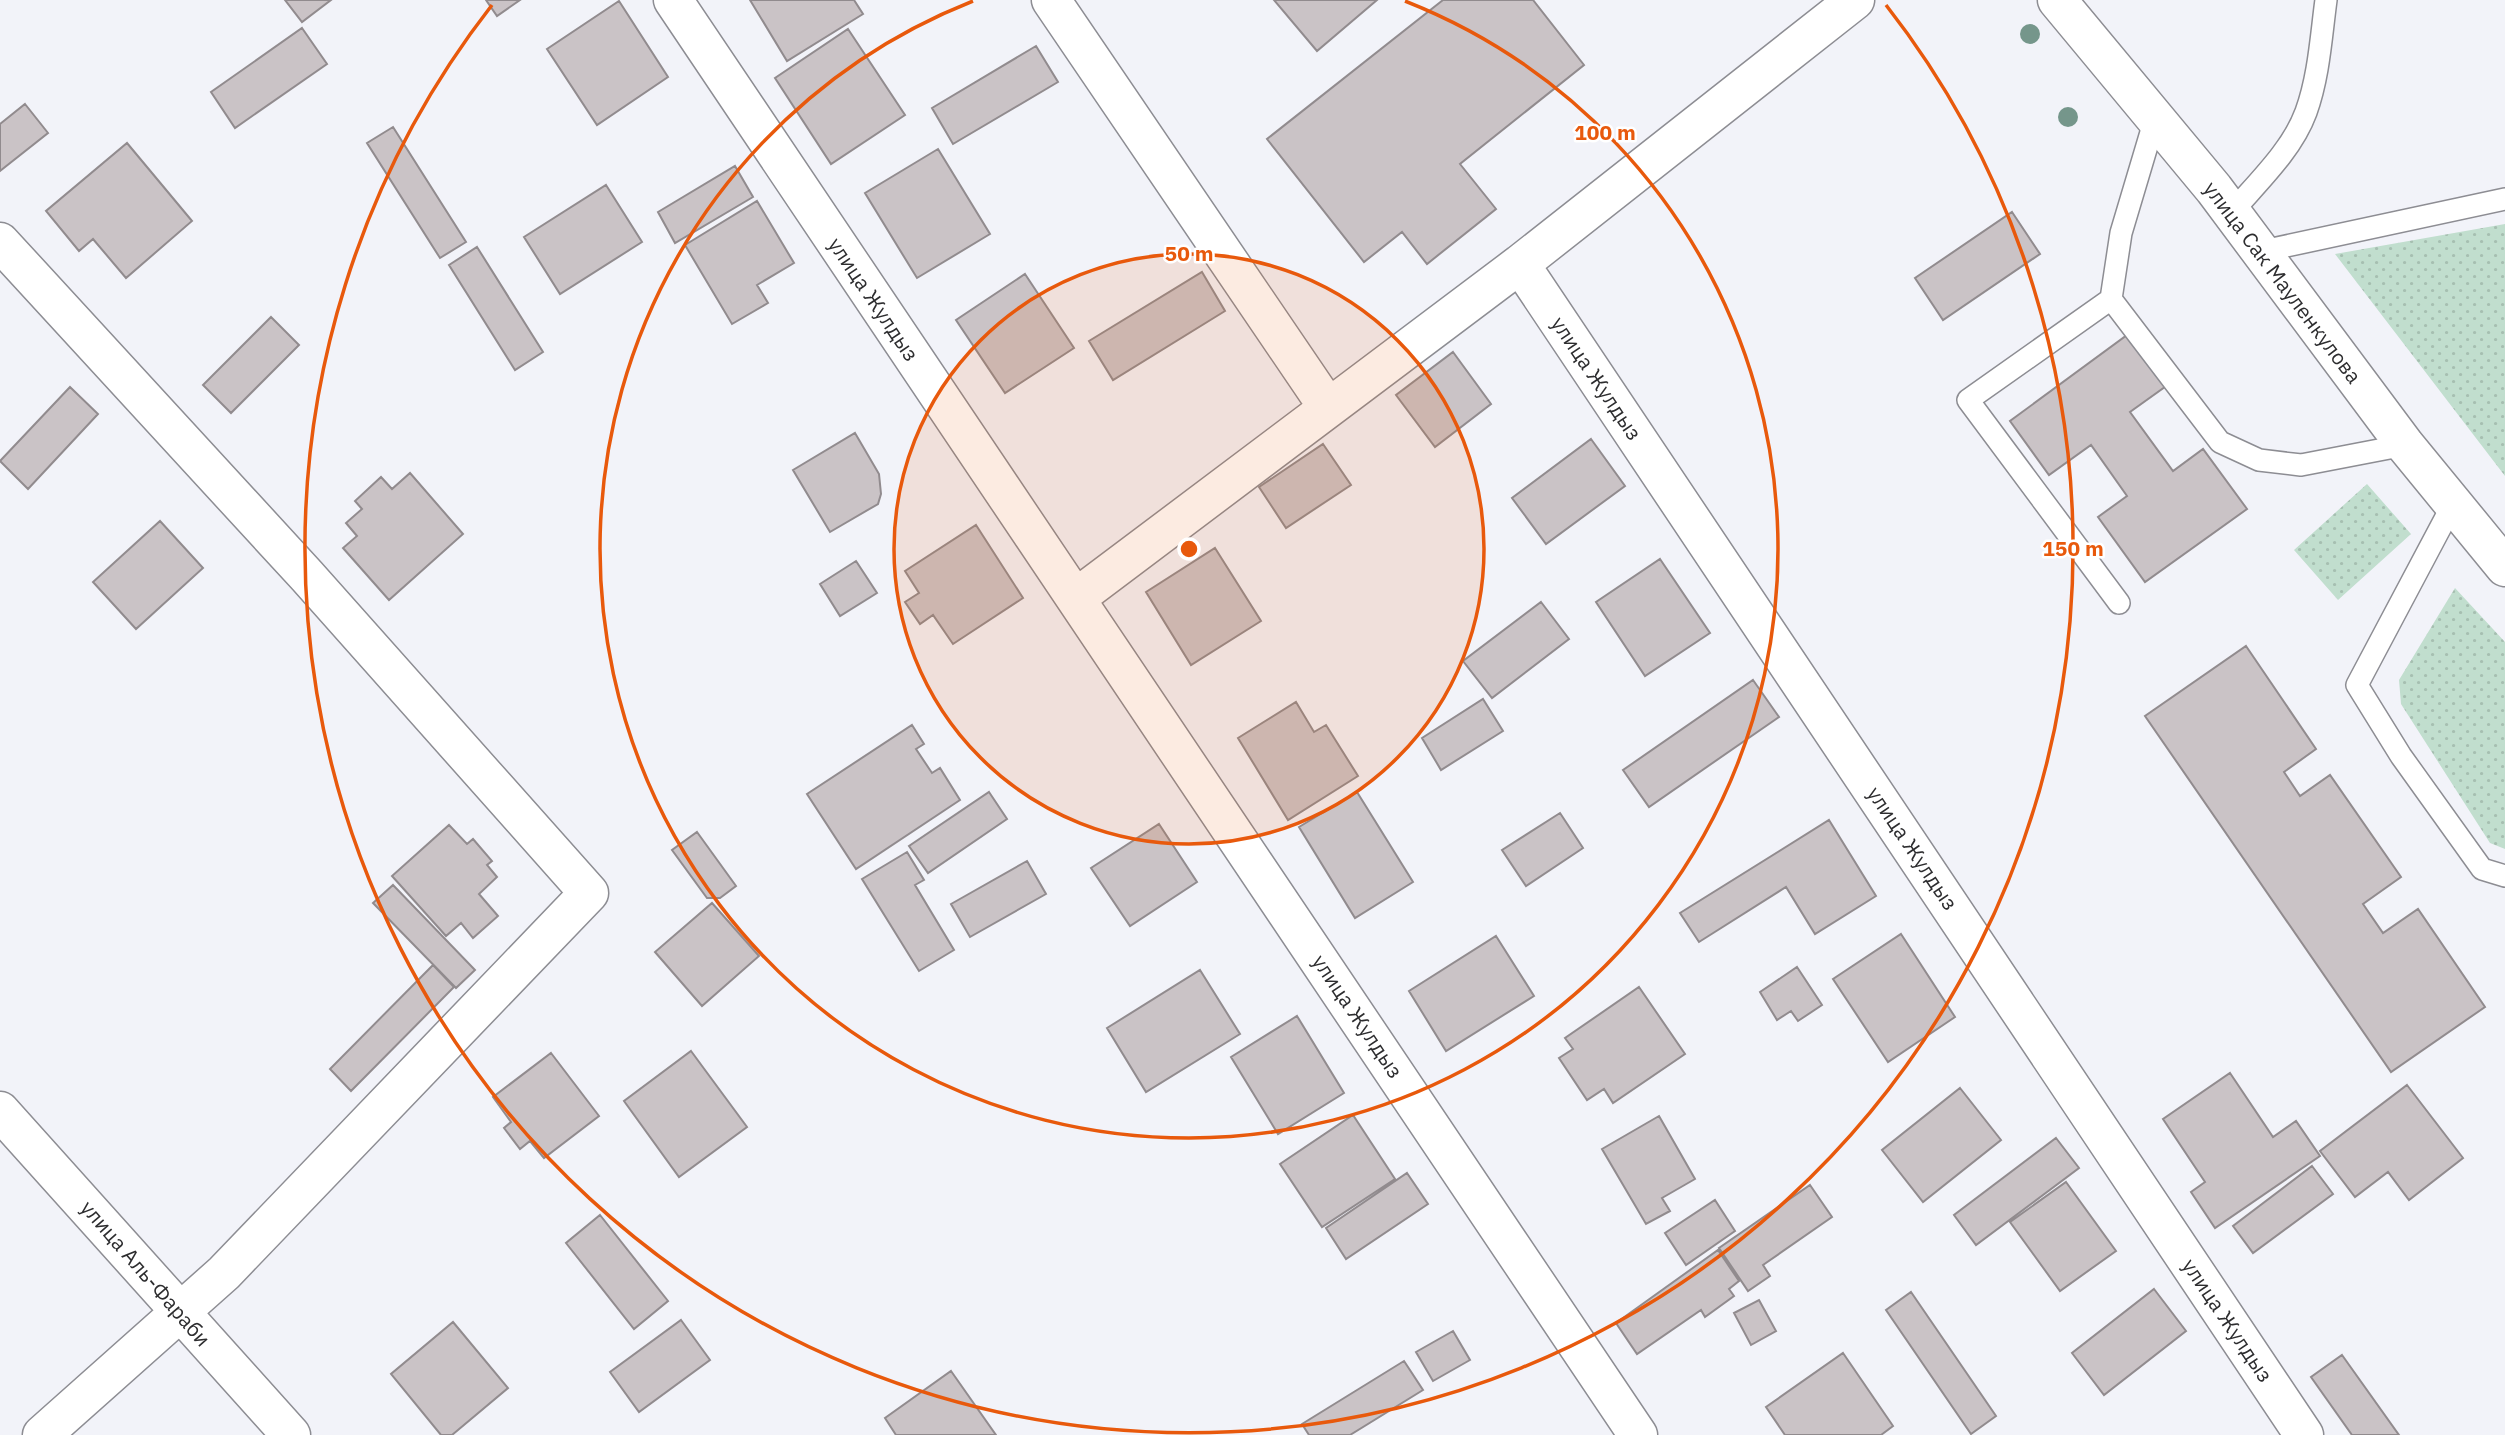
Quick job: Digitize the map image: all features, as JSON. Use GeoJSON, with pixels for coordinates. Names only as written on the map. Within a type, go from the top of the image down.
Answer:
{"type":"FeatureCollection","features":[{"type":"Feature","properties":{"kind":"street","name":"улица Жулдыз"},"geometry":{"type":"LineString","coordinates":[[673,0],[1638,1435]]}},
{"type":"Feature","properties":{"kind":"street"},"geometry":{"type":"LineString","coordinates":[[1051,0],[1327,406]]}},
{"type":"Feature","properties":{"kind":"street"},"geometry":{"type":"LineString","coordinates":[[1076,598],[1327,406],[1520,264],[1855,0]]}},
{"type":"Feature","properties":{"kind":"street","name":"улица Сак Мауленкулова"},"geometry":{"type":"LineString","coordinates":[[2057,0],[2263,251],[2406,445],[2505,567]]}},
{"type":"Feature","properties":{"kind":"street"},"geometry":{"type":"LineString","coordinates":[[0,242],[307,576],[589,893],[224,1273],[42,1435]]}},
{"type":"Feature","properties":{"kind":"street","name":"улица Жулдыз"},"geometry":{"type":"LineString","coordinates":[[1520,264],[2304,1435]]}},
{"type":"Feature","properties":{"kind":"street","name":"улица Аль-Фараби"},"geometry":{"type":"LineString","coordinates":[[0,1111],[291,1435]]}},
{"type":"Feature","properties":{"kind":"lane"},"geometry":{"type":"LineString","coordinates":[[2232,212],[2279,157],[2305,114],[2316,74],[2326,0]]}},
{"type":"Feature","properties":{"kind":"lane"},"geometry":{"type":"LineString","coordinates":[[2155,118],[2121,233],[2111,299],[2220,442],[2259,460],[2301,465],[2406,445]]}},
{"type":"Feature","properties":{"kind":"lane"},"geometry":{"type":"LineString","coordinates":[[2263,251],[2505,199]]}},
{"type":"Feature","properties":{"kind":"lane"},"geometry":{"type":"LineString","coordinates":[[2111,299],[1968,400],[2119,603]]}},
{"type":"Feature","properties":{"kind":"lane"},"geometry":{"type":"LineString","coordinates":[[2453,503],[2357,685],[2401,756],[2482,869],[2505,876]]}},
{"type":"Feature","properties":{"kind":"green space"},"geometry":{"type":"Polygon","coordinates":[[[2505,224],[2505,476],[2335,254],[2505,224]]]}},
{"type":"Feature","properties":{"kind":"green space"},"geometry":{"type":"Polygon","coordinates":[[[2367,484],[2411,534],[2338,600],[2294,550],[2367,484]]]}},
{"type":"Feature","properties":{"kind":"green space"},"geometry":{"type":"Polygon","coordinates":[[[2455,588],[2505,642],[2505,849],[2490,843],[2401,704],[2399,680],[2455,588]]]}},
{"type":"Feature","properties":{"kind":"building"},"geometry":{"type":"Polygon","coordinates":[[[285,0],[331,0],[302,22],[285,0]]]}},
{"type":"Feature","properties":{"kind":"building"},"geometry":{"type":"Polygon","coordinates":[[[486,0],[520,0],[497,16],[486,0]]]}},
{"type":"Feature","properties":{"kind":"building"},"geometry":{"type":"Polygon","coordinates":[[[750,0],[854,0],[863,14],[787,61],[750,0]]]}},
{"type":"Feature","properties":{"kind":"building"},"geometry":{"type":"Polygon","coordinates":[[[1274,0],[1377,0],[1317,51],[1274,0]]]}},
{"type":"Feature","properties":{"kind":"building"},"geometry":{"type":"Polygon","coordinates":[[[1443,0],[1533,0],[1584,65],[1460,164],[1496,209],[1427,264],[1402,232],[1364,262],[1267,139],[1443,0]]]}},
{"type":"Feature","properties":{"kind":"building"},"geometry":{"type":"Polygon","coordinates":[[[619,1],[668,77],[597,125],[547,49],[619,1]]]}},
{"type":"Feature","properties":{"kind":"building"},"geometry":{"type":"Polygon","coordinates":[[[302,28],[327,64],[235,128],[211,92],[302,28]]]}},
{"type":"Feature","properties":{"kind":"building"},"geometry":{"type":"Polygon","coordinates":[[[848,29],[905,115],[831,164],[775,78],[848,29]]]}},
{"type":"Feature","properties":{"kind":"building"},"geometry":{"type":"Polygon","coordinates":[[[1036,46],[1058,82],[953,144],[932,108],[1036,46]]]}},
{"type":"Feature","properties":{"kind":"building"},"geometry":{"type":"Polygon","coordinates":[[[25,104],[48,133],[0,171],[0,124],[25,104]]]}},
{"type":"Feature","properties":{"kind":"building"},"geometry":{"type":"Polygon","coordinates":[[[393,127],[466,242],[440,258],[367,143],[393,127]]]}},
{"type":"Feature","properties":{"kind":"building"},"geometry":{"type":"Polygon","coordinates":[[[127,143],[192,221],[126,278],[93,239],[79,251],[46,211],[127,143]]]}},
{"type":"Feature","properties":{"kind":"building"},"geometry":{"type":"Polygon","coordinates":[[[938,149],[990,234],[917,278],[865,193],[938,149]]]}},
{"type":"Feature","properties":{"kind":"building"},"geometry":{"type":"Polygon","coordinates":[[[735,166],[753,197],[675,243],[658,212],[735,166]]]}},
{"type":"Feature","properties":{"kind":"building"},"geometry":{"type":"Polygon","coordinates":[[[606,185],[642,242],[560,294],[524,237],[606,185]]]}},
{"type":"Feature","properties":{"kind":"building"},"geometry":{"type":"Polygon","coordinates":[[[757,201],[794,263],[757,285],[768,303],[732,324],[685,245],[757,201]]]}},
{"type":"Feature","properties":{"kind":"building"},"geometry":{"type":"Polygon","coordinates":[[[2012,212],[2040,254],[1943,320],[1915,278],[2012,212]]]}},
{"type":"Feature","properties":{"kind":"building"},"geometry":{"type":"Polygon","coordinates":[[[477,247],[543,352],[515,370],[449,265],[477,247]]]}},
{"type":"Feature","properties":{"kind":"building"},"geometry":{"type":"Polygon","coordinates":[[[1202,272],[1225,311],[1113,380],[1089,341],[1202,272]]]}},
{"type":"Feature","properties":{"kind":"building"},"geometry":{"type":"Polygon","coordinates":[[[1025,274],[1074,348],[1005,393],[956,320],[1025,274]]]}},
{"type":"Feature","properties":{"kind":"building"},"geometry":{"type":"Polygon","coordinates":[[[271,317],[299,345],[231,413],[203,385],[271,317]]]}},
{"type":"Feature","properties":{"kind":"building"},"geometry":{"type":"Polygon","coordinates":[[[2138,327],[2176,379],[2130,412],[2173,471],[2203,449],[2247,509],[2145,582],[2098,517],[2127,496],[2091,445],[2049,475],[2010,421],[2138,327]]]}},
{"type":"Feature","properties":{"kind":"building"},"geometry":{"type":"Polygon","coordinates":[[[1453,352],[1491,404],[1435,447],[1396,395],[1453,352]]]}},
{"type":"Feature","properties":{"kind":"building"},"geometry":{"type":"Polygon","coordinates":[[[70,387],[98,414],[28,489],[0,461],[70,387]]]}},
{"type":"Feature","properties":{"kind":"building"},"geometry":{"type":"Polygon","coordinates":[[[855,433],[879,474],[881,494],[878,504],[830,532],[793,470],[855,433]]]}},
{"type":"Feature","properties":{"kind":"building"},"geometry":{"type":"Polygon","coordinates":[[[1591,439],[1625,486],[1546,544],[1512,498],[1591,439]]]}},
{"type":"Feature","properties":{"kind":"building"},"geometry":{"type":"Polygon","coordinates":[[[1323,444],[1351,485],[1286,528],[1259,487],[1323,444]]]}},
{"type":"Feature","properties":{"kind":"building"},"geometry":{"type":"Polygon","coordinates":[[[410,473],[463,534],[389,600],[343,548],[357,536],[346,523],[362,509],[355,501],[381,477],[392,489],[410,473]]]}},
{"type":"Feature","properties":{"kind":"building"},"geometry":{"type":"Polygon","coordinates":[[[160,521],[203,568],[136,629],[93,582],[160,521]]]}},
{"type":"Feature","properties":{"kind":"building"},"geometry":{"type":"Polygon","coordinates":[[[976,525],[1023,598],[953,644],[933,615],[920,624],[905,602],[919,593],[905,571],[976,525]]]}},
{"type":"Feature","properties":{"kind":"building"},"geometry":{"type":"Polygon","coordinates":[[[1215,548],[1261,621],[1191,665],[1146,592],[1215,548]]]}},
{"type":"Feature","properties":{"kind":"building"},"geometry":{"type":"Polygon","coordinates":[[[1660,559],[1710,633],[1645,676],[1596,602],[1660,559]]]}},
{"type":"Feature","properties":{"kind":"building"},"geometry":{"type":"Polygon","coordinates":[[[856,561],[877,593],[840,616],[820,584],[856,561]]]}},
{"type":"Feature","properties":{"kind":"building"},"geometry":{"type":"Polygon","coordinates":[[[1541,602],[1569,639],[1492,698],[1463,661],[1541,602]]]}},
{"type":"Feature","properties":{"kind":"building"},"geometry":{"type":"Polygon","coordinates":[[[2246,646],[2316,749],[2284,772],[2300,796],[2330,775],[2401,877],[2363,904],[2383,933],[2418,909],[2485,1007],[2391,1072],[2145,716],[2246,646]]]}},
{"type":"Feature","properties":{"kind":"building"},"geometry":{"type":"Polygon","coordinates":[[[1753,680],[1779,717],[1649,807],[1623,770],[1753,680]]]}},
{"type":"Feature","properties":{"kind":"building"},"geometry":{"type":"Polygon","coordinates":[[[1483,699],[1503,731],[1441,770],[1422,738],[1483,699]]]}},
{"type":"Feature","properties":{"kind":"building"},"geometry":{"type":"Polygon","coordinates":[[[1296,702],[1314,732],[1326,725],[1358,776],[1288,820],[1238,738],[1296,702]]]}},
{"type":"Feature","properties":{"kind":"building"},"geometry":{"type":"Polygon","coordinates":[[[912,725],[924,744],[916,749],[932,773],[940,768],[960,800],[856,869],[807,794],[912,725]]]}},
{"type":"Feature","properties":{"kind":"building"},"geometry":{"type":"Polygon","coordinates":[[[989,792],[1007,819],[928,873],[909,846],[989,792]]]}},
{"type":"Feature","properties":{"kind":"building"},"geometry":{"type":"Polygon","coordinates":[[[1357,792],[1413,882],[1355,918],[1299,827],[1357,792]]]}},
{"type":"Feature","properties":{"kind":"building"},"geometry":{"type":"Polygon","coordinates":[[[1560,813],[1583,848],[1526,886],[1502,850],[1560,813]]]}},
{"type":"Feature","properties":{"kind":"building"},"geometry":{"type":"Polygon","coordinates":[[[1829,820],[1876,896],[1815,934],[1786,887],[1699,942],[1680,913],[1829,820]]]}},
{"type":"Feature","properties":{"kind":"building"},"geometry":{"type":"Polygon","coordinates":[[[1159,824],[1197,882],[1130,926],[1091,868],[1159,824]]]}},
{"type":"Feature","properties":{"kind":"building"},"geometry":{"type":"Polygon","coordinates":[[[449,825],[467,844],[473,839],[492,861],[487,865],[497,877],[479,894],[498,916],[473,938],[461,923],[446,936],[392,876],[449,825]]]}},
{"type":"Feature","properties":{"kind":"building"},"geometry":{"type":"Polygon","coordinates":[[[697,832],[736,886],[720,898],[707,898],[672,850],[697,832]]]}},
{"type":"Feature","properties":{"kind":"building"},"geometry":{"type":"Polygon","coordinates":[[[907,852],[924,880],[915,885],[954,950],[919,971],[862,879],[907,852]]]}},
{"type":"Feature","properties":{"kind":"building"},"geometry":{"type":"Polygon","coordinates":[[[1027,861],[1046,894],[970,937],[951,904],[1027,861]]]}},
{"type":"Feature","properties":{"kind":"building"},"geometry":{"type":"Polygon","coordinates":[[[393,885],[475,970],[456,988],[373,903],[393,885]]]}},
{"type":"Feature","properties":{"kind":"building"},"geometry":{"type":"Polygon","coordinates":[[[712,903],[759,956],[702,1006],[655,952],[712,903]]]}},
{"type":"Feature","properties":{"kind":"building"},"geometry":{"type":"Polygon","coordinates":[[[1901,934],[1955,1017],[1888,1062],[1833,979],[1901,934]]]}},
{"type":"Feature","properties":{"kind":"building"},"geometry":{"type":"Polygon","coordinates":[[[1496,936],[1534,996],[1446,1051],[1409,991],[1496,936]]]}},
{"type":"Feature","properties":{"kind":"building"},"geometry":{"type":"Polygon","coordinates":[[[433,965],[454,987],[351,1091],[330,1069],[433,965]]]}},
{"type":"Feature","properties":{"kind":"building"},"geometry":{"type":"Polygon","coordinates":[[[1797,967],[1822,1005],[1798,1021],[1791,1011],[1777,1020],[1760,992],[1797,967]]]}},
{"type":"Feature","properties":{"kind":"building"},"geometry":{"type":"Polygon","coordinates":[[[1200,970],[1240,1034],[1146,1092],[1107,1028],[1200,970]]]}},
{"type":"Feature","properties":{"kind":"building"},"geometry":{"type":"Polygon","coordinates":[[[1639,987],[1685,1054],[1613,1103],[1604,1089],[1587,1100],[1559,1058],[1573,1049],[1565,1038],[1639,987]]]}},
{"type":"Feature","properties":{"kind":"building"},"geometry":{"type":"Polygon","coordinates":[[[1297,1016],[1344,1093],[1278,1134],[1231,1057],[1297,1016]]]}},
{"type":"Feature","properties":{"kind":"building"},"geometry":{"type":"Polygon","coordinates":[[[691,1051],[747,1127],[679,1177],[624,1101],[691,1051]]]}},
{"type":"Feature","properties":{"kind":"building"},"geometry":{"type":"Polygon","coordinates":[[[551,1053],[599,1116],[544,1158],[530,1141],[520,1149],[504,1128],[511,1122],[493,1097],[551,1053]]]}},
{"type":"Feature","properties":{"kind":"building"},"geometry":{"type":"Polygon","coordinates":[[[2230,1073],[2273,1137],[2296,1121],[2320,1156],[2215,1228],[2191,1192],[2205,1182],[2163,1119],[2230,1073]]]}},
{"type":"Feature","properties":{"kind":"building"},"geometry":{"type":"Polygon","coordinates":[[[2407,1085],[2463,1158],[2409,1200],[2388,1172],[2355,1197],[2320,1151],[2407,1085]]]}},
{"type":"Feature","properties":{"kind":"building"},"geometry":{"type":"Polygon","coordinates":[[[1960,1088],[2001,1140],[1923,1202],[1882,1150],[1960,1088]]]}},
{"type":"Feature","properties":{"kind":"building"},"geometry":{"type":"Polygon","coordinates":[[[1353,1115],[1395,1179],[1322,1227],[1280,1164],[1353,1115]]]}},
{"type":"Feature","properties":{"kind":"building"},"geometry":{"type":"Polygon","coordinates":[[[1659,1116],[1695,1179],[1662,1198],[1670,1211],[1646,1224],[1602,1149],[1659,1116]]]}},
{"type":"Feature","properties":{"kind":"building"},"geometry":{"type":"Polygon","coordinates":[[[2056,1138],[2079,1168],[1976,1245],[1954,1215],[2056,1138]]]}},
{"type":"Feature","properties":{"kind":"building"},"geometry":{"type":"Polygon","coordinates":[[[2312,1166],[2333,1194],[2253,1253],[2233,1226],[2312,1166]]]}},
{"type":"Feature","properties":{"kind":"building"},"geometry":{"type":"Polygon","coordinates":[[[1407,1173],[1428,1204],[1346,1259],[1326,1228],[1407,1173]]]}},
{"type":"Feature","properties":{"kind":"building"},"geometry":{"type":"Polygon","coordinates":[[[2066,1182],[2116,1251],[2060,1291],[2010,1222],[2066,1182]]]}},
{"type":"Feature","properties":{"kind":"building"},"geometry":{"type":"Polygon","coordinates":[[[1810,1185],[1832,1217],[1763,1265],[1770,1276],[1748,1291],[1719,1248],[1810,1185]]]}},
{"type":"Feature","properties":{"kind":"building"},"geometry":{"type":"Polygon","coordinates":[[[1715,1200],[1735,1231],[1686,1265],[1665,1233],[1715,1200]]]}},
{"type":"Feature","properties":{"kind":"building"},"geometry":{"type":"Polygon","coordinates":[[[600,1215],[668,1301],[634,1329],[566,1243],[600,1215]]]}},
{"type":"Feature","properties":{"kind":"building"},"geometry":{"type":"Polygon","coordinates":[[[1718,1250],[1739,1281],[1729,1289],[1734,1296],[1705,1317],[1701,1310],[1637,1354],[1616,1323],[1718,1250]]]}},
{"type":"Feature","properties":{"kind":"building"},"geometry":{"type":"Polygon","coordinates":[[[2154,1289],[2186,1331],[2104,1395],[2072,1353],[2154,1289]]]}},
{"type":"Feature","properties":{"kind":"building"},"geometry":{"type":"Polygon","coordinates":[[[1911,1292],[1996,1416],[1971,1434],[1886,1310],[1911,1292]]]}},
{"type":"Feature","properties":{"kind":"building"},"geometry":{"type":"Polygon","coordinates":[[[1759,1300],[1776,1331],[1751,1345],[1734,1313],[1759,1300]]]}},
{"type":"Feature","properties":{"kind":"building"},"geometry":{"type":"Polygon","coordinates":[[[681,1320],[710,1360],[639,1412],[610,1372],[681,1320]]]}},
{"type":"Feature","properties":{"kind":"building"},"geometry":{"type":"Polygon","coordinates":[[[453,1322],[508,1388],[452,1435],[441,1435],[391,1374],[453,1322]]]}},
{"type":"Feature","properties":{"kind":"building"},"geometry":{"type":"Polygon","coordinates":[[[1453,1331],[1470,1360],[1433,1381],[1416,1352],[1453,1331]]]}},
{"type":"Feature","properties":{"kind":"building"},"geometry":{"type":"Polygon","coordinates":[[[1843,1353],[1893,1426],[1881,1435],[1785,1435],[1766,1407],[1843,1353]]]}},
{"type":"Feature","properties":{"kind":"building"},"geometry":{"type":"Polygon","coordinates":[[[2342,1355],[2399,1435],[2352,1435],[2311,1377],[2342,1355]]]}},
{"type":"Feature","properties":{"kind":"building"},"geometry":{"type":"Polygon","coordinates":[[[1404,1361],[1423,1390],[1350,1435],[1309,1435],[1302,1424],[1404,1361]]]}},
{"type":"Feature","properties":{"kind":"building"},"geometry":{"type":"Polygon","coordinates":[[[951,1371],[996,1435],[896,1435],[885,1418],[951,1371]]]}}]}
